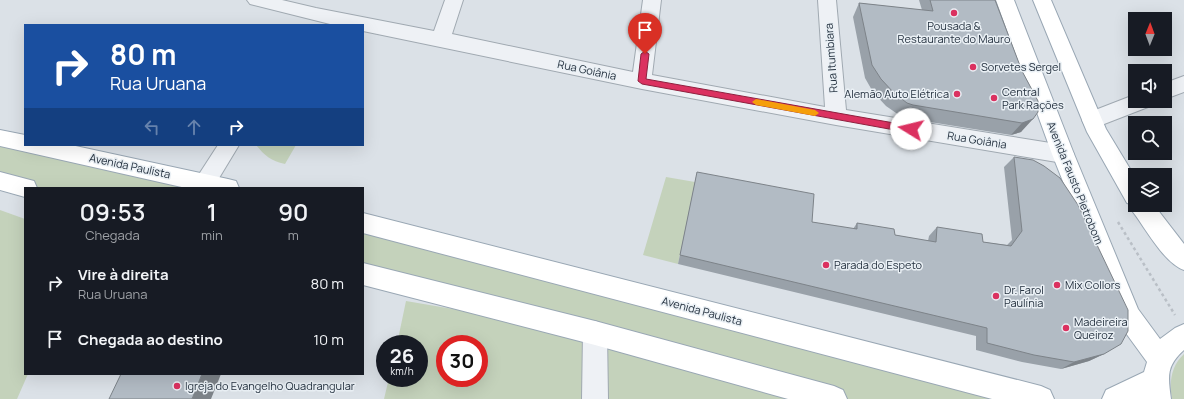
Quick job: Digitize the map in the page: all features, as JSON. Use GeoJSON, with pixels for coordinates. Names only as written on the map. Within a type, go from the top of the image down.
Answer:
{"type":"FeatureCollection","features":[{"type":"Feature","properties":{"kind":"main road","name":"Avenida Fausto Pietrobom"},"geometry":{"type":"LineString","coordinates":[[1005,0],[1062,154],[1129,316],[1158,379]]}},
{"type":"Feature","properties":{"kind":"main road"},"geometry":{"type":"LineString","coordinates":[[1042,0],[1092,120],[1128,184]]}},
{"type":"Feature","properties":{"kind":"main road"},"geometry":{"type":"LineString","coordinates":[[0,138],[24,144]]}},
{"type":"Feature","properties":{"kind":"main road","name":"Avenida Paulista"},"geometry":{"type":"LineString","coordinates":[[36,146],[224,187]]}},
{"type":"Feature","properties":{"kind":"main road"},"geometry":{"type":"LineString","coordinates":[[0,181],[24,187]]}},
{"type":"Feature","properties":{"kind":"main road"},"geometry":{"type":"LineString","coordinates":[[1147,212],[1172,247],[1184,260]]}},
{"type":"Feature","properties":{"kind":"main road","name":"Avenida Paulista"},"geometry":{"type":"LineString","coordinates":[[364,223],[1041,399]]}},
{"type":"Feature","properties":{"kind":"main road"},"geometry":{"type":"LineString","coordinates":[[364,274],[595,333],[834,399]]}},
{"type":"Feature","properties":{"kind":"main road"},"geometry":{"type":"LineString","coordinates":[[1115,399],[1158,379],[1171,344],[1184,336]]}},
{"type":"Feature","properties":{"kind":"street","name":"Rua Goiânia"},"geometry":{"type":"LineString","coordinates":[[256,0],[312,20],[339,24]]}},
{"type":"Feature","properties":{"kind":"street"},"geometry":{"type":"LineString","coordinates":[[441,39],[454,0]]}},
{"type":"Feature","properties":{"kind":"street"},"geometry":{"type":"LineString","coordinates":[[642,81],[652,0]]}},
{"type":"Feature","properties":{"kind":"street","name":"Rua Itumbiara"},"geometry":{"type":"LineString","coordinates":[[827,0],[836,117]]}},
{"type":"Feature","properties":{"kind":"street","name":"Rua Goiânia"},"geometry":{"type":"LineString","coordinates":[[364,28],[441,39],[642,81],[836,117],[1062,154]]}},
{"type":"Feature","properties":{"kind":"street"},"geometry":{"type":"LineString","coordinates":[[1172,89],[1184,84]]}},
{"type":"Feature","properties":{"kind":"street"},"geometry":{"type":"LineString","coordinates":[[1092,120],[1128,106]]}},
{"type":"Feature","properties":{"kind":"street"},"geometry":{"type":"LineString","coordinates":[[205,182],[228,146]]}},
{"type":"Feature","properties":{"kind":"street"},"geometry":{"type":"LineString","coordinates":[[595,333],[595,399]]}},
{"type":"Feature","properties":{"kind":"green space"},"geometry":{"type":"Polygon","coordinates":[[[0,138],[24,145],[24,146],[223,187],[24,187],[0,181],[0,138]]]}},
{"type":"Feature","properties":{"kind":"green space"},"geometry":{"type":"Polygon","coordinates":[[[257,146],[295,146],[285,164],[269,158],[257,146]]]}},
{"type":"Feature","properties":{"kind":"green space"},"geometry":{"type":"Polygon","coordinates":[[[666,177],[695,182],[678,264],[643,255],[666,177]]]}},
{"type":"Feature","properties":{"kind":"green space"},"geometry":{"type":"Polygon","coordinates":[[[0,210],[24,219],[24,375],[28,375],[17,399],[0,399],[0,210]]]}},
{"type":"Feature","properties":{"kind":"green space"},"geometry":{"type":"Polygon","coordinates":[[[364,223],[1041,399],[384,399],[387,387],[428,387],[428,335],[399,335],[406,301],[588,332],[364,274],[364,223]]]}},
{"type":"Feature","properties":{"kind":"green space"},"geometry":{"type":"Polygon","coordinates":[[[1184,354],[1184,399],[1172,399],[1172,375],[1176,364],[1184,354]]]}},
{"type":"Feature","properties":{"kind":"building"},"geometry":{"type":"Polygon","coordinates":[[[930,0],[995,0],[1022,71],[1038,101],[1038,112],[1033,119],[1022,123],[913,105],[907,103],[894,93],[881,79],[872,65],[859,3],[933,11],[930,0]]]}},
{"type":"Feature","properties":{"kind":"building"},"geometry":{"type":"Polygon","coordinates":[[[1014,157],[1033,160],[1060,178],[1078,205],[1128,310],[1128,331],[1121,344],[1104,354],[1074,362],[1034,355],[987,343],[987,328],[680,255],[697,172],[814,194],[812,222],[857,229],[857,223],[894,229],[895,235],[936,242],[937,227],[982,234],[983,242],[1011,246],[1022,231],[1014,157]]]}},
{"type":"Feature","properties":{"kind":"building","name":"Igreja do Evangelho Quadrangular"},"geometry":{"type":"Polygon","coordinates":[[[121,375],[202,375],[192,399],[109,399],[121,375]]]}},
{"type":"Feature","properties":{"kind":"slow traffic"},"geometry":{"type":"LineString","coordinates":[[756,102],[815,113]]}},
{"type":"Feature","properties":{"kind":"place","name":"Pousada & Restaurante do Mauro"},"geometry":{"type":"Point","coordinates":[954,13]}},
{"type":"Feature","properties":{"kind":"place","name":"Sorvetes Sergel"},"geometry":{"type":"Point","coordinates":[973,67]}},
{"type":"Feature","properties":{"kind":"place","name":"Alemão Auto Elétrica"},"geometry":{"type":"Point","coordinates":[957,94]}},
{"type":"Feature","properties":{"kind":"place","name":"Central Park Rações"},"geometry":{"type":"Point","coordinates":[994,98]}},
{"type":"Feature","properties":{"kind":"place","name":"Parada do Espeto"},"geometry":{"type":"Point","coordinates":[826,265]}},
{"type":"Feature","properties":{"kind":"place","name":"Mix Collors"},"geometry":{"type":"Point","coordinates":[1057,285]}},
{"type":"Feature","properties":{"kind":"place","name":"Dr. Farol Paulínia"},"geometry":{"type":"Point","coordinates":[996,296]}},
{"type":"Feature","properties":{"kind":"place","name":"Madeireira Queiroz"},"geometry":{"type":"Point","coordinates":[1066,328]}},
{"type":"Feature","properties":{"kind":"place","name":"Igreja do Evangelho Quadrangular"},"geometry":{"type":"Point","coordinates":[177,386]}},
{"type":"Feature","properties":{"kind":"route"},"geometry":{"type":"LineString","coordinates":[[645,54],[642,81],[836,117],[911,129]]}}]}
